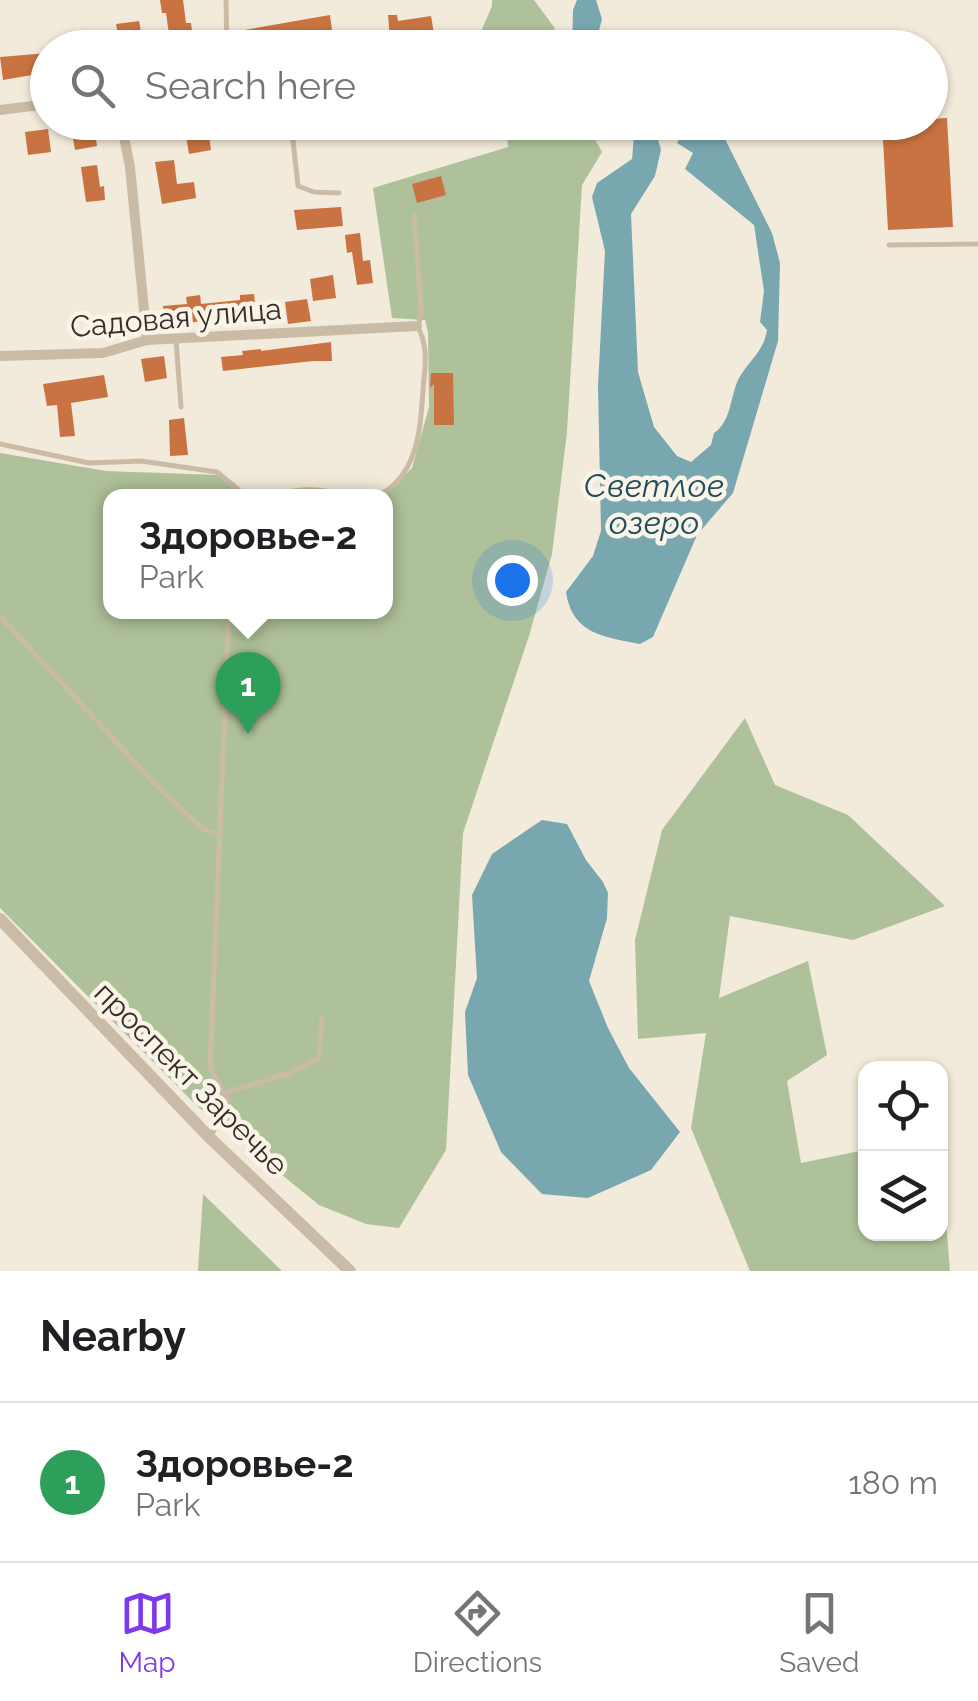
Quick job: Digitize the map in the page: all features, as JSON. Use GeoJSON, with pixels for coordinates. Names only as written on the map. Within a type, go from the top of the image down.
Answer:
{"type":"FeatureCollection","features":[{"type":"Feature","properties":{"kind":"street"},"geometry":{"type":"LineString","coordinates":[[0,110],[30,106]]}},
{"type":"Feature","properties":{"kind":"street"},"geometry":{"type":"LineString","coordinates":[[125,140],[147,340]]}},
{"type":"Feature","properties":{"kind":"street","name":"Садовая улица"},"geometry":{"type":"LineString","coordinates":[[0,356],[103,353],[147,340],[417,326]]}},
{"type":"Feature","properties":{"kind":"street","name":"проспект Заречье"},"geometry":{"type":"LineString","coordinates":[[0,919],[210,1138],[350,1271]]}},
{"type":"Feature","properties":{"kind":"lane"},"geometry":{"type":"LineString","coordinates":[[226,0],[227,30]]}},
{"type":"Feature","properties":{"kind":"lane"},"geometry":{"type":"LineString","coordinates":[[293,140],[298,186],[314,192],[339,193]]}},
{"type":"Feature","properties":{"kind":"lane"},"geometry":{"type":"LineString","coordinates":[[387,489],[404,472],[416,448],[422,419],[426,365],[423,336],[417,326],[420,306],[414,216]]}},
{"type":"Feature","properties":{"kind":"lane"},"geometry":{"type":"LineString","coordinates":[[888,245],[978,244]]}},
{"type":"Feature","properties":{"kind":"lane"},"geometry":{"type":"LineString","coordinates":[[176,338],[181,407]]}},
{"type":"Feature","properties":{"kind":"lane"},"geometry":{"type":"LineString","coordinates":[[0,444],[90,463],[141,461],[217,472],[238,489]]}},
{"type":"Feature","properties":{"kind":"lane"},"geometry":{"type":"LineString","coordinates":[[0,616],[166,796],[203,829],[220,835]]}},
{"type":"Feature","properties":{"kind":"lane"},"geometry":{"type":"LineString","coordinates":[[210,1138],[229,1100],[210,1068],[229,619]]}},
{"type":"Feature","properties":{"kind":"lane"},"geometry":{"type":"LineString","coordinates":[[225,1094],[289,1073],[319,1058],[322,1016]]}},
{"type":"Feature","properties":{"kind":"green space"},"geometry":{"type":"Polygon","coordinates":[[[492,0],[534,0],[555,30],[482,30],[492,0]]]}},
{"type":"Feature","properties":{"kind":"green space"},"geometry":{"type":"Polygon","coordinates":[[[507,140],[595,140],[602,152],[582,185],[567,432],[552,554],[529,636],[463,833],[446,1150],[399,1228],[366,1224],[319,1205],[197,1106],[0,908],[0,453],[106,471],[218,475],[234,489],[103,489],[103,619],[393,619],[390,489],[412,468],[429,407],[428,332],[425,320],[392,318],[373,188],[508,147],[507,140]]]}},
{"type":"Feature","properties":{"kind":"green space"},"geometry":{"type":"Polygon","coordinates":[[[745,718],[775,785],[848,815],[945,906],[853,940],[730,916],[719,998],[808,961],[827,1055],[787,1081],[801,1163],[858,1151],[858,1241],[948,1241],[950,1271],[750,1271],[691,1128],[706,1033],[638,1039],[635,940],[662,830],[745,718]]]}},
{"type":"Feature","properties":{"kind":"green space"},"geometry":{"type":"Polygon","coordinates":[[[203,1194],[282,1271],[198,1271],[203,1194]]]}},
{"type":"Feature","properties":{"kind":"water"},"geometry":{"type":"Polygon","coordinates":[[[577,0],[596,0],[602,19],[599,30],[572,30],[577,0]]]}},
{"type":"Feature","properties":{"kind":"water","name":"Светлое озеро"},"geometry":{"type":"Polygon","coordinates":[[[634,140],[658,140],[661,150],[655,176],[631,214],[638,372],[654,427],[677,456],[691,462],[711,445],[714,433],[727,416],[738,380],[762,345],[767,330],[760,322],[764,291],[754,225],[685,169],[693,153],[677,143],[679,140],[726,140],[772,233],[780,263],[778,341],[733,493],[697,535],[653,637],[640,644],[602,636],[583,625],[569,606],[566,592],[593,556],[601,531],[598,386],[605,251],[592,197],[597,183],[632,159],[634,140]]]}},
{"type":"Feature","properties":{"kind":"water"},"geometry":{"type":"Polygon","coordinates":[[[542,820],[567,824],[608,893],[607,918],[589,981],[629,1068],[680,1132],[651,1170],[588,1198],[542,1194],[501,1152],[468,1075],[465,1012],[477,978],[472,895],[492,854],[542,820]]]}},
{"type":"Feature","properties":{"kind":"building"},"geometry":{"type":"Polygon","coordinates":[[[160,0],[183,0],[186,23],[191,23],[192,30],[168,30],[166,13],[162,13],[160,0]]]}},
{"type":"Feature","properties":{"kind":"building"},"geometry":{"type":"Polygon","coordinates":[[[330,15],[332,30],[244,30],[330,15]]]}},
{"type":"Feature","properties":{"kind":"building"},"geometry":{"type":"Polygon","coordinates":[[[388,15],[397,15],[398,21],[431,16],[433,30],[389,30],[388,15]]]}},
{"type":"Feature","properties":{"kind":"building"},"geometry":{"type":"Polygon","coordinates":[[[139,21],[141,30],[117,30],[116,24],[139,21]]]}},
{"type":"Feature","properties":{"kind":"building"},"geometry":{"type":"Polygon","coordinates":[[[30,54],[30,75],[3,80],[0,57],[30,54]]]}},
{"type":"Feature","properties":{"kind":"building"},"geometry":{"type":"Polygon","coordinates":[[[30,131],[30,140],[49,140],[51,152],[28,155],[25,132],[30,131]]]}},
{"type":"Feature","properties":{"kind":"building"},"geometry":{"type":"Polygon","coordinates":[[[948,136],[953,227],[888,230],[883,140],[948,140],[948,136]]]}},
{"type":"Feature","properties":{"kind":"building"},"geometry":{"type":"Polygon","coordinates":[[[73,140],[96,140],[97,146],[75,150],[73,140]]]}},
{"type":"Feature","properties":{"kind":"building"},"geometry":{"type":"Polygon","coordinates":[[[187,140],[210,140],[211,150],[189,154],[187,140]]]}},
{"type":"Feature","properties":{"kind":"building"},"geometry":{"type":"Polygon","coordinates":[[[174,160],[177,184],[194,182],[196,198],[162,204],[155,162],[174,160]]]}},
{"type":"Feature","properties":{"kind":"building"},"geometry":{"type":"Polygon","coordinates":[[[97,165],[105,200],[86,202],[81,167],[97,165]]]}},
{"type":"Feature","properties":{"kind":"building"},"geometry":{"type":"Polygon","coordinates":[[[441,176],[446,195],[417,203],[412,184],[441,176]]]}},
{"type":"Feature","properties":{"kind":"building"},"geometry":{"type":"Polygon","coordinates":[[[341,207],[343,226],[297,230],[294,210],[341,207]]]}},
{"type":"Feature","properties":{"kind":"building"},"geometry":{"type":"Polygon","coordinates":[[[360,233],[363,261],[370,260],[373,283],[357,285],[345,235],[360,233]]]}},
{"type":"Feature","properties":{"kind":"building"},"geometry":{"type":"Polygon","coordinates":[[[333,275],[336,298],[313,301],[310,279],[333,275]]]}},
{"type":"Feature","properties":{"kind":"building"},"geometry":{"type":"Polygon","coordinates":[[[254,294],[256,315],[203,318],[165,326],[163,306],[187,304],[186,297],[200,295],[201,304],[240,300],[240,295],[254,294]]]}},
{"type":"Feature","properties":{"kind":"building"},"geometry":{"type":"Polygon","coordinates":[[[307,299],[311,321],[288,324],[285,302],[307,299]]]}},
{"type":"Feature","properties":{"kind":"building"},"geometry":{"type":"Polygon","coordinates":[[[331,342],[332,361],[223,371],[221,357],[243,355],[242,351],[331,342]]]}},
{"type":"Feature","properties":{"kind":"building"},"geometry":{"type":"Polygon","coordinates":[[[164,356],[167,378],[145,382],[141,359],[164,356]]]}},
{"type":"Feature","properties":{"kind":"building"},"geometry":{"type":"Polygon","coordinates":[[[431,373],[453,373],[454,425],[434,425],[431,373]]]}},
{"type":"Feature","properties":{"kind":"building"},"geometry":{"type":"Polygon","coordinates":[[[104,375],[108,397],[71,403],[75,436],[60,437],[57,405],[47,406],[43,384],[104,375]]]}},
{"type":"Feature","properties":{"kind":"building"},"geometry":{"type":"Polygon","coordinates":[[[184,418],[188,455],[170,456],[169,420],[184,418]]]}},
{"type":"Feature","properties":{"kind":"place","name":"Здоровье-2"},"geometry":{"type":"Point","coordinates":[248,734]}}]}
